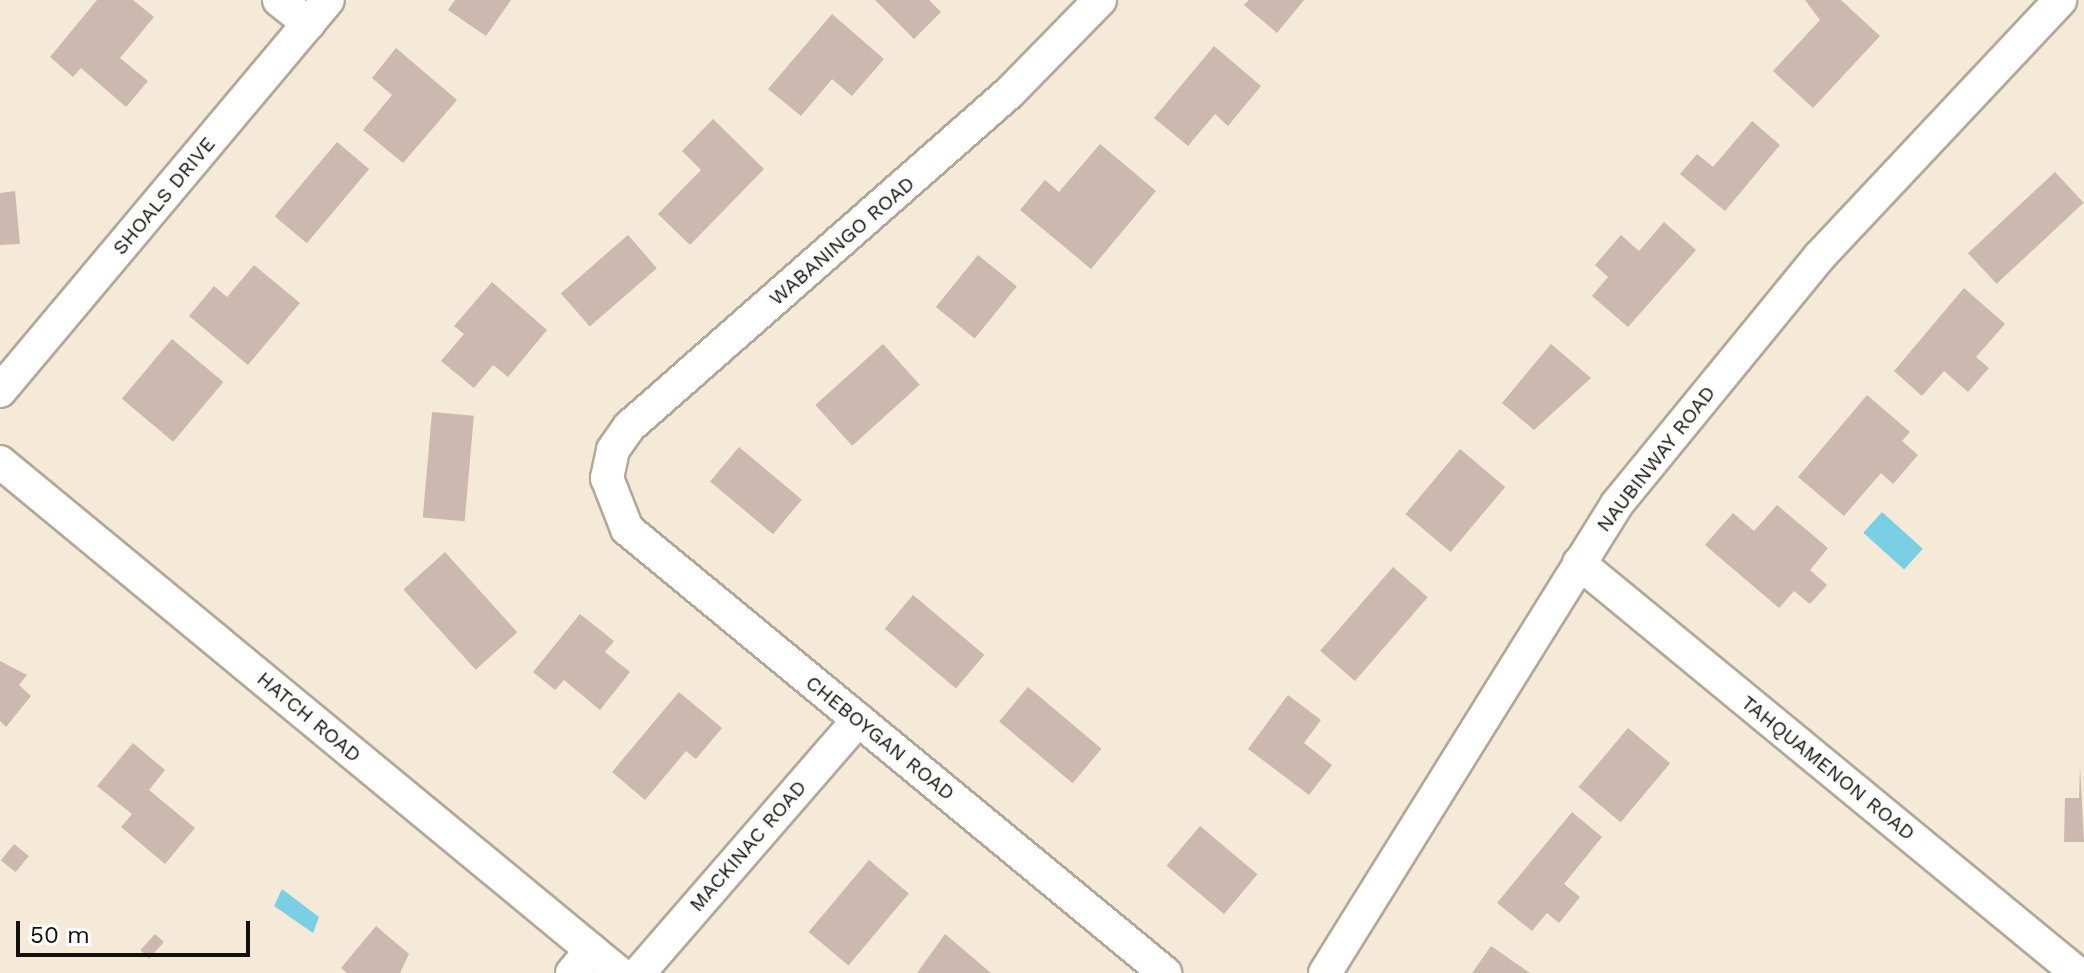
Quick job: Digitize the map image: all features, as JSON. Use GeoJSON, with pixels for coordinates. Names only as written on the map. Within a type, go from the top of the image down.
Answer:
{"type":"FeatureCollection","features":[{"type":"Feature","properties":{"kind":"street"},"geometry":{"type":"LineString","coordinates":[[279,0],[319,12]]}},
{"type":"Feature","properties":{"kind":"street","name":"WABANINGO ROAD"},"geometry":{"type":"LineString","coordinates":[[608,492],[613,450],[629,427],[989,111],[1100,0]]}},
{"type":"Feature","properties":{"kind":"street","name":"NAUBINWAY ROAD"},"geometry":{"type":"LineString","coordinates":[[1325,973],[1617,504],[1820,256],[2060,0]]}},
{"type":"Feature","properties":{"kind":"street","name":"SHOALS DRIVE"},"geometry":{"type":"LineString","coordinates":[[0,391],[319,12]]}},
{"type":"Feature","properties":{"kind":"street","name":"HATCH ROAD"},"geometry":{"type":"LineString","coordinates":[[0,462],[582,962],[619,973]]}},
{"type":"Feature","properties":{"kind":"street","name":"CHEBOYGAN ROAD"},"geometry":{"type":"LineString","coordinates":[[608,492],[627,529],[1165,973]]}},
{"type":"Feature","properties":{"kind":"street","name":"TAHQUAMENON ROAD"},"geometry":{"type":"LineString","coordinates":[[1579,563],[2077,973]]}},
{"type":"Feature","properties":{"kind":"street","name":"MACKINAC ROAD"},"geometry":{"type":"LineString","coordinates":[[639,973],[858,720]]}},
{"type":"Feature","properties":{"kind":"water"},"geometry":{"type":"Polygon","coordinates":[[[1882,512],[1923,549],[1904,570],[1863,533],[1882,512]]]}},
{"type":"Feature","properties":{"kind":"water"},"geometry":{"type":"Polygon","coordinates":[[[282,889],[319,917],[313,933],[274,906],[282,889]]]}},
{"type":"Feature","properties":{"kind":"building"},"geometry":{"type":"Polygon","coordinates":[[[97,0],[133,0],[154,17],[120,58],[148,81],[126,107],[81,68],[73,77],[50,57],[97,0]]]}},
{"type":"Feature","properties":{"kind":"building"},"geometry":{"type":"Polygon","coordinates":[[[455,0],[511,0],[486,36],[448,10],[455,0]]]}},
{"type":"Feature","properties":{"kind":"building"},"geometry":{"type":"Polygon","coordinates":[[[875,0],[929,0],[941,12],[914,39],[875,0]]]}},
{"type":"Feature","properties":{"kind":"building"},"geometry":{"type":"Polygon","coordinates":[[[1249,0],[1304,0],[1277,33],[1244,5],[1249,0]]]}},
{"type":"Feature","properties":{"kind":"building"},"geometry":{"type":"Polygon","coordinates":[[[1805,0],[1841,0],[1880,36],[1813,108],[1773,71],[1820,20],[1805,0]]]}},
{"type":"Feature","properties":{"kind":"building"},"geometry":{"type":"Polygon","coordinates":[[[832,14],[884,59],[852,96],[832,79],[801,116],[768,89],[832,14]]]}},
{"type":"Feature","properties":{"kind":"building"},"geometry":{"type":"Polygon","coordinates":[[[1214,46],[1261,86],[1228,126],[1215,114],[1188,146],[1154,118],[1214,46]]]}},
{"type":"Feature","properties":{"kind":"building"},"geometry":{"type":"Polygon","coordinates":[[[396,48],[457,100],[403,163],[363,130],[392,95],[372,78],[396,48]]]}},
{"type":"Feature","properties":{"kind":"building"},"geometry":{"type":"Polygon","coordinates":[[[713,119],[764,169],[690,245],[658,214],[701,170],[682,151],[713,119]]]}},
{"type":"Feature","properties":{"kind":"building"},"geometry":{"type":"Polygon","coordinates":[[[1752,121],[1780,145],[1725,211],[1680,174],[1697,154],[1713,167],[1752,121]]]}},
{"type":"Feature","properties":{"kind":"building"},"geometry":{"type":"Polygon","coordinates":[[[337,142],[369,169],[307,243],[275,216],[337,142]]]}},
{"type":"Feature","properties":{"kind":"building"},"geometry":{"type":"Polygon","coordinates":[[[1100,144],[1156,191],[1091,269],[1020,210],[1045,180],[1059,192],[1100,144]]]}},
{"type":"Feature","properties":{"kind":"building"},"geometry":{"type":"Polygon","coordinates":[[[2055,172],[2084,203],[1997,284],[1968,253],[2055,172]]]}},
{"type":"Feature","properties":{"kind":"building"},"geometry":{"type":"Polygon","coordinates":[[[15,191],[20,244],[0,245],[0,193],[15,191]]]}},
{"type":"Feature","properties":{"kind":"building"},"geometry":{"type":"Polygon","coordinates":[[[1664,222],[1696,250],[1628,327],[1592,296],[1608,277],[1595,265],[1621,235],[1639,251],[1664,222]]]}},
{"type":"Feature","properties":{"kind":"building"},"geometry":{"type":"Polygon","coordinates":[[[628,235],[657,268],[590,327],[561,293],[628,235]]]}},
{"type":"Feature","properties":{"kind":"building"},"geometry":{"type":"Polygon","coordinates":[[[978,255],[1017,286],[975,339],[936,307],[978,255]]]}},
{"type":"Feature","properties":{"kind":"building"},"geometry":{"type":"Polygon","coordinates":[[[254,265],[300,303],[248,365],[189,316],[214,286],[227,297],[254,265]]]}},
{"type":"Feature","properties":{"kind":"building"},"geometry":{"type":"Polygon","coordinates":[[[492,282],[547,330],[508,377],[493,365],[474,388],[441,361],[464,334],[454,326],[492,282]]]}},
{"type":"Feature","properties":{"kind":"building"},"geometry":{"type":"Polygon","coordinates":[[[1964,288],[2005,324],[1976,357],[1989,368],[1968,392],[1944,371],[1922,396],[1894,371],[1964,288]]]}},
{"type":"Feature","properties":{"kind":"building"},"geometry":{"type":"Polygon","coordinates":[[[172,339],[223,382],[173,442],[122,399],[172,339]]]}},
{"type":"Feature","properties":{"kind":"building"},"geometry":{"type":"Polygon","coordinates":[[[883,344],[920,385],[852,446],[815,405],[883,344]]]}},
{"type":"Feature","properties":{"kind":"building"},"geometry":{"type":"Polygon","coordinates":[[[1551,344],[1591,378],[1534,430],[1502,403],[1551,344]]]}},
{"type":"Feature","properties":{"kind":"building"},"geometry":{"type":"Polygon","coordinates":[[[1867,395],[1910,432],[1902,441],[1918,455],[1893,484],[1881,473],[1844,516],[1798,477],[1867,395]]]}},
{"type":"Feature","properties":{"kind":"building"},"geometry":{"type":"Polygon","coordinates":[[[432,412],[474,416],[465,521],[423,518],[432,412]]]}},
{"type":"Feature","properties":{"kind":"building"},"geometry":{"type":"Polygon","coordinates":[[[739,447],[802,500],[773,534],[710,481],[739,447]]]}},
{"type":"Feature","properties":{"kind":"building"},"geometry":{"type":"Polygon","coordinates":[[[1460,449],[1505,487],[1451,552],[1405,514],[1460,449]]]}},
{"type":"Feature","properties":{"kind":"building"},"geometry":{"type":"Polygon","coordinates":[[[1777,505],[1828,548],[1810,570],[1827,585],[1810,604],[1794,591],[1779,608],[1705,545],[1733,513],[1754,531],[1777,505]]]}},
{"type":"Feature","properties":{"kind":"building"},"geometry":{"type":"Polygon","coordinates":[[[445,552],[517,632],[476,670],[403,589],[445,552]]]}},
{"type":"Feature","properties":{"kind":"building"},"geometry":{"type":"Polygon","coordinates":[[[1393,567],[1428,597],[1355,681],[1320,651],[1393,567]]]}},
{"type":"Feature","properties":{"kind":"building"},"geometry":{"type":"Polygon","coordinates":[[[913,595],[984,655],[956,688],[885,629],[913,595]]]}},
{"type":"Feature","properties":{"kind":"building"},"geometry":{"type":"Polygon","coordinates":[[[580,614],[614,641],[605,652],[630,672],[600,710],[564,680],[555,690],[533,672],[580,614]]]}},
{"type":"Feature","properties":{"kind":"building"},"geometry":{"type":"Polygon","coordinates":[[[0,661],[27,675],[19,685],[31,696],[6,727],[0,721],[0,661]]]}},
{"type":"Feature","properties":{"kind":"building"},"geometry":{"type":"Polygon","coordinates":[[[1028,687],[1102,749],[1073,783],[999,721],[1028,687]]]}},
{"type":"Feature","properties":{"kind":"building"},"geometry":{"type":"Polygon","coordinates":[[[679,692],[722,728],[696,759],[686,751],[645,800],[612,772],[679,692]]]}},
{"type":"Feature","properties":{"kind":"building"},"geometry":{"type":"Polygon","coordinates":[[[1288,695],[1321,720],[1304,743],[1332,765],[1309,795],[1248,749],[1288,695]]]}},
{"type":"Feature","properties":{"kind":"building"},"geometry":{"type":"Polygon","coordinates":[[[1628,728],[1670,763],[1621,822],[1579,787],[1628,728]]]}},
{"type":"Feature","properties":{"kind":"building"},"geometry":{"type":"Polygon","coordinates":[[[133,743],[165,770],[149,790],[195,828],[165,864],[121,827],[132,814],[97,786],[133,743]]]}},
{"type":"Feature","properties":{"kind":"building"},"geometry":{"type":"Polygon","coordinates":[[[2080,766],[2084,842],[2064,842],[2065,798],[2079,798],[2080,766]]]}},
{"type":"Feature","properties":{"kind":"building"},"geometry":{"type":"Polygon","coordinates":[[[1572,812],[1602,837],[1564,884],[1580,897],[1559,923],[1547,913],[1532,931],[1497,903],[1572,812]]]}},
{"type":"Feature","properties":{"kind":"building"},"geometry":{"type":"Polygon","coordinates":[[[1200,826],[1257,874],[1224,914],[1167,866],[1200,826]]]}},
{"type":"Feature","properties":{"kind":"building"},"geometry":{"type":"Polygon","coordinates":[[[14,844],[29,856],[16,872],[1,860],[14,844]]]}},
{"type":"Feature","properties":{"kind":"building"},"geometry":{"type":"Polygon","coordinates":[[[869,860],[909,893],[848,965],[809,932],[869,860]]]}},
{"type":"Feature","properties":{"kind":"building"},"geometry":{"type":"Polygon","coordinates":[[[376,926],[409,954],[400,973],[347,973],[341,968],[376,926]]]}},
{"type":"Feature","properties":{"kind":"building"},"geometry":{"type":"Polygon","coordinates":[[[155,934],[164,942],[149,958],[140,950],[155,934]]]}},
{"type":"Feature","properties":{"kind":"building"},"geometry":{"type":"Polygon","coordinates":[[[945,934],[991,973],[917,973],[945,934]]]}},
{"type":"Feature","properties":{"kind":"building"},"geometry":{"type":"Polygon","coordinates":[[[1491,946],[1530,973],[1472,973],[1491,946]]]}}]}
